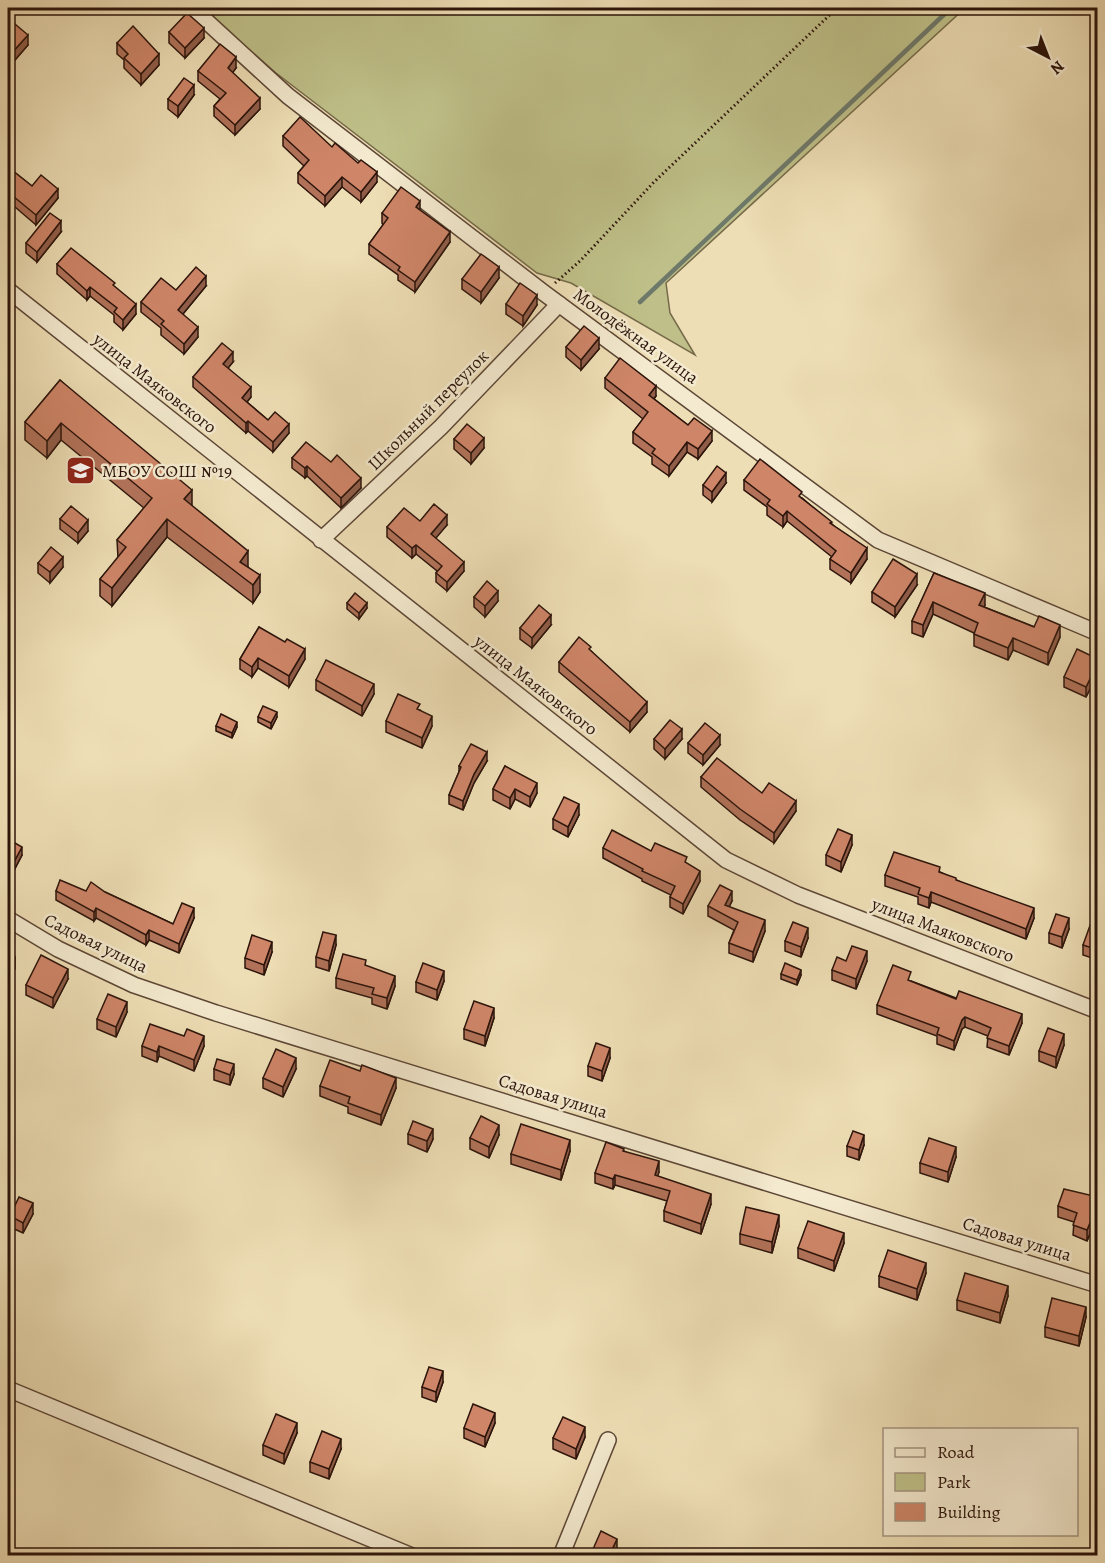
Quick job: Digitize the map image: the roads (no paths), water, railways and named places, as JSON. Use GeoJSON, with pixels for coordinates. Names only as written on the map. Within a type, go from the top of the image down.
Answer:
{"type":"FeatureCollection","features":[{"type":"Feature","properties":{"kind":"street","name":"Молодёжная улица"},"geometry":{"type":"LineString","coordinates":[[192,8],[288,96],[544,293],[878,540],[1098,633]]}},
{"type":"Feature","properties":{"kind":"street","name":"улица Маяковского"},"geometry":{"type":"LineString","coordinates":[[8,290],[726,860],[798,895],[1098,1011]]}},
{"type":"Feature","properties":{"kind":"street","name":"Школьный переулок"},"geometry":{"type":"LineString","coordinates":[[321,540],[441,427],[559,304]]}},
{"type":"Feature","properties":{"kind":"street","name":"Садовая улица"},"geometry":{"type":"LineString","coordinates":[[8,919],[58,950],[134,985],[216,1013],[1098,1285]]}},
{"type":"Feature","properties":{"kind":"street"},"geometry":{"type":"LineString","coordinates":[[8,1389],[412,1556]]}},
{"type":"Feature","properties":{"kind":"street"},"geometry":{"type":"LineString","coordinates":[[561,1556],[608,1440]]}},
{"type":"Feature","properties":{"kind":"waterway"},"geometry":{"type":"LineString","coordinates":[[640,302],[951,8]]}},
{"type":"Feature","properties":{"kind":"place","name":"МБОУ СОШ №19"},"geometry":{"type":"Point","coordinates":[81,471]}}]}
